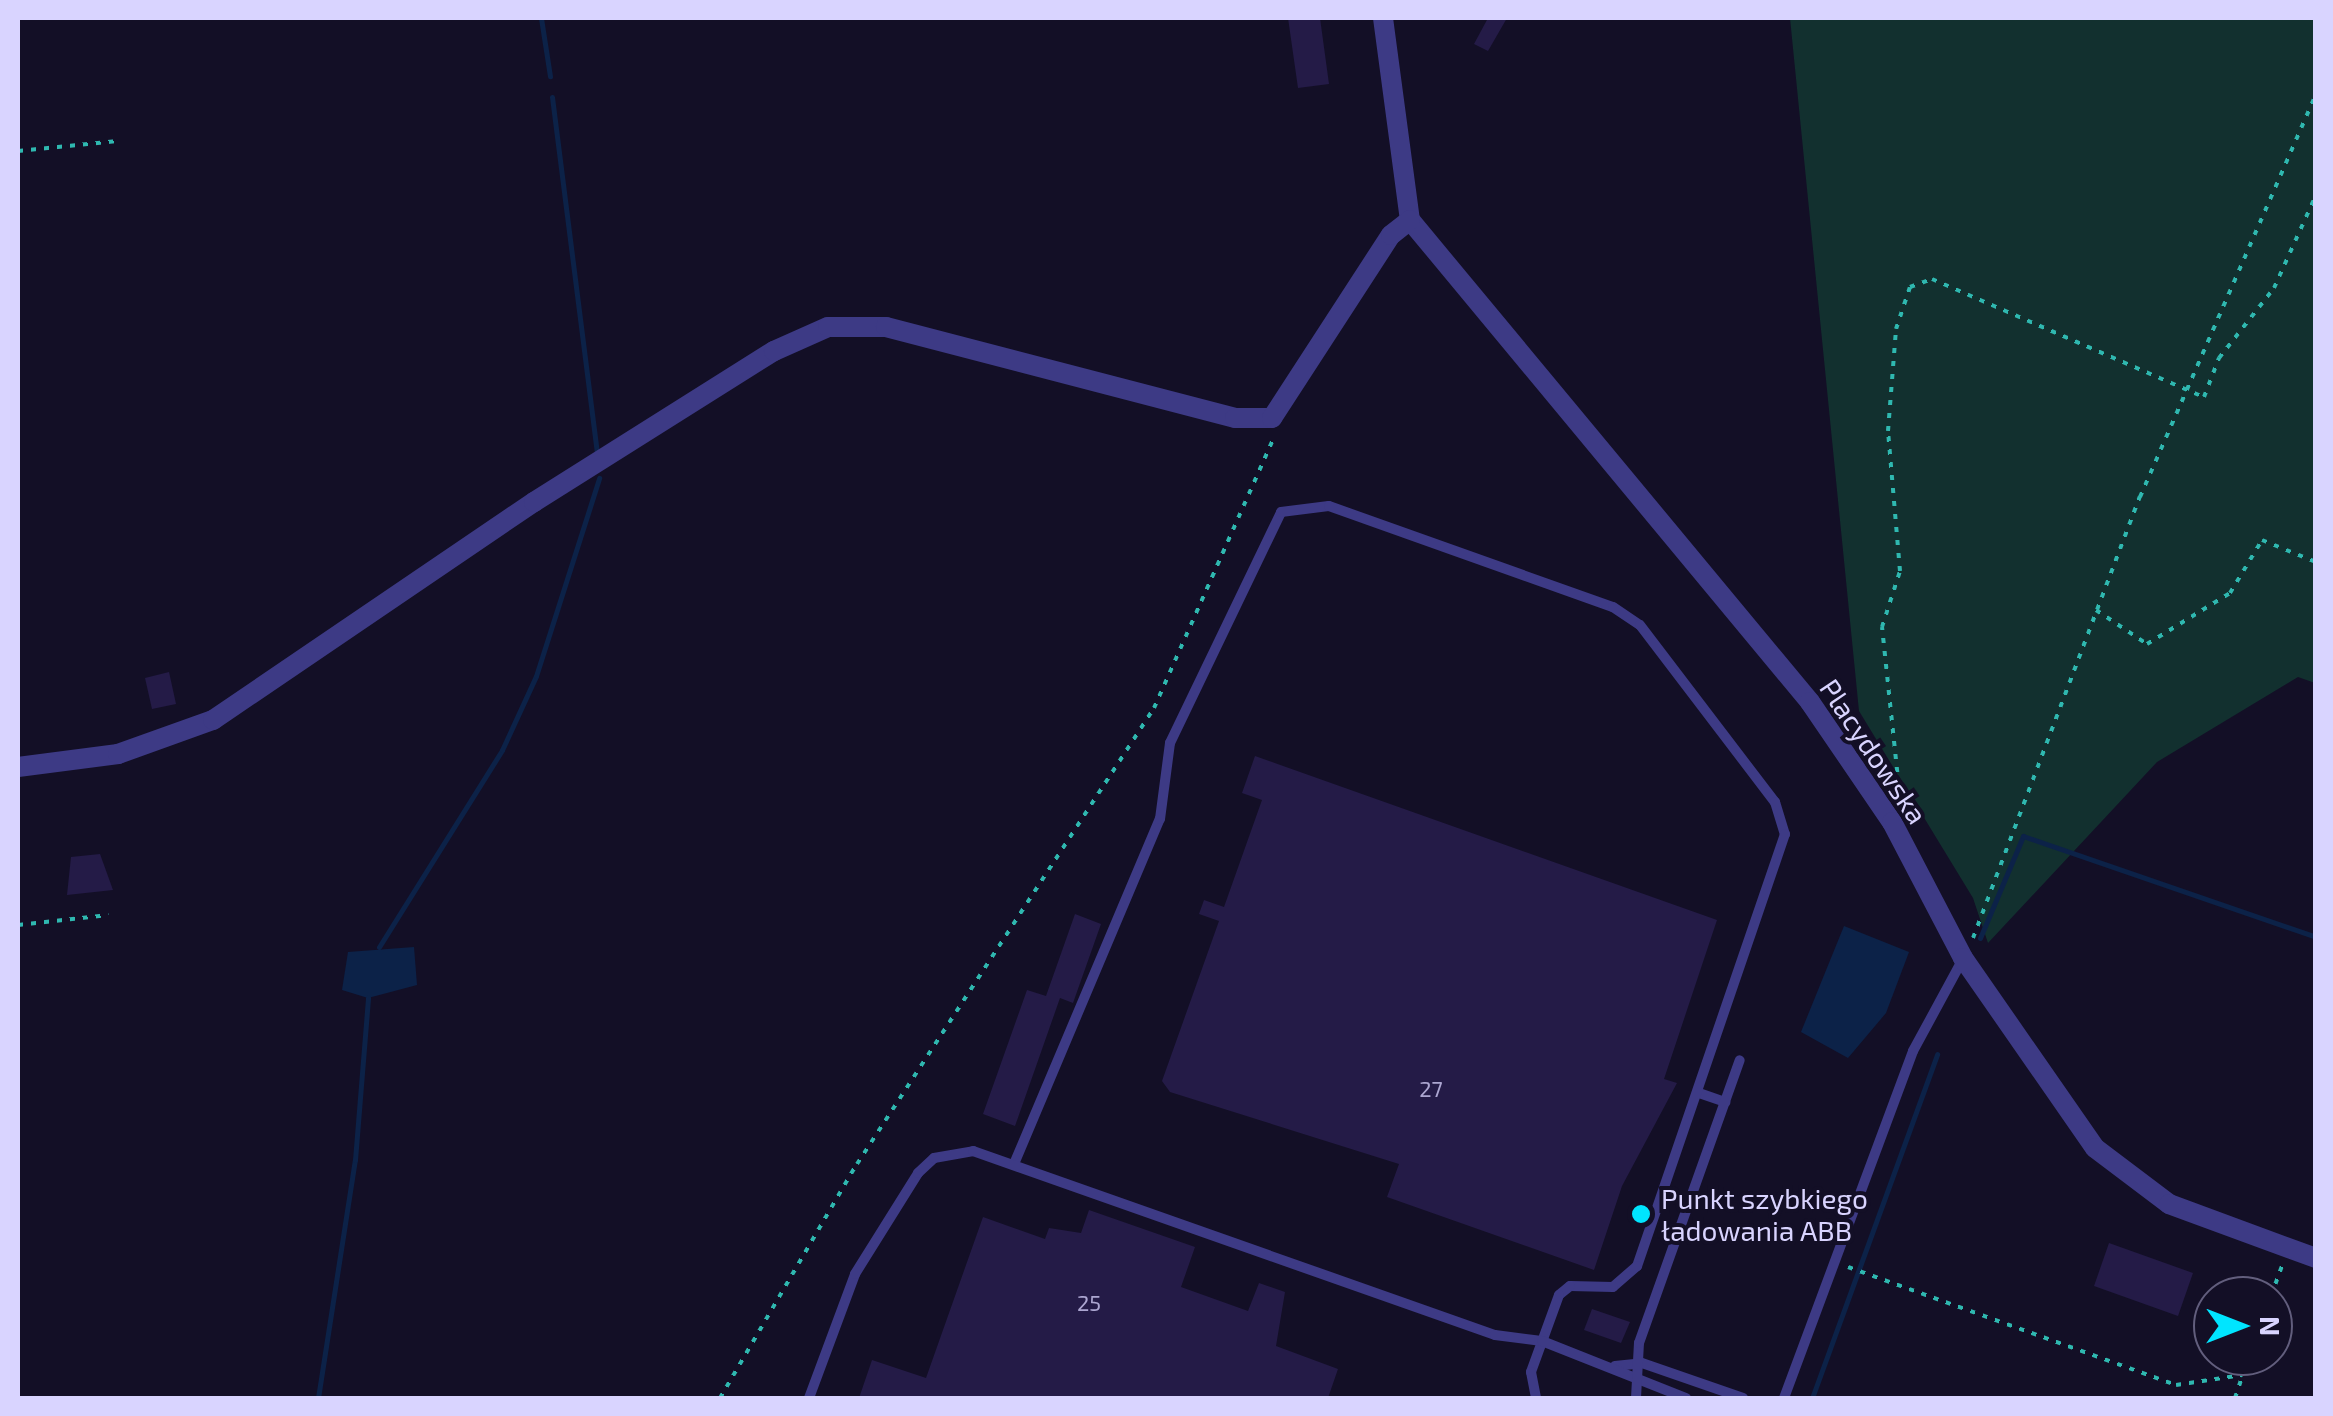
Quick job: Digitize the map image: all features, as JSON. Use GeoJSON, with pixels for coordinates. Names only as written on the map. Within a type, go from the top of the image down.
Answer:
{"type":"FeatureCollection","features":[{"type":"Feature","properties":{"kind":"street"},"geometry":{"type":"LineString","coordinates":[[18,767],[149,747],[213,720],[534,502],[774,352],[828,328],[886,327],[1235,418],[1272,418],[1391,236],[1410,220],[1383,18]]}},
{"type":"Feature","properties":{"kind":"street","name":"Placydowska"},"geometry":{"type":"LineString","coordinates":[[1410,220],[1810,702],[1892,822],[1963,958],[2074,1123],[2121,1172],[2195,1216],[2316,1258]]}},
{"type":"Feature","properties":{"kind":"lane"},"geometry":{"type":"LineString","coordinates":[[1014,1164],[1160,818],[1178,725],[1268,526],[1312,504],[1628,614],[1775,802],[1782,851],[1629,1279],[1570,1286],[1542,1341],[1532,1372],[1536,1398]]}},
{"type":"Feature","properties":{"kind":"lane"},"geometry":{"type":"LineString","coordinates":[[1784,1398],[1913,1051],[1963,958]]}},
{"type":"Feature","properties":{"kind":"lane"},"geometry":{"type":"LineString","coordinates":[[1636,1398],[1642,1382],[1639,1342],[1740,1060]]}},
{"type":"Feature","properties":{"kind":"lane"},"geometry":{"type":"LineString","coordinates":[[1698,1093],[1724,1102]]}},
{"type":"Feature","properties":{"kind":"lane"},"geometry":{"type":"LineString","coordinates":[[809,1398],[855,1274],[918,1173],[952,1152],[1014,1164],[1494,1335],[1542,1341],[1686,1398]]}},
{"type":"Feature","properties":{"kind":"lane"},"geometry":{"type":"LineString","coordinates":[[1613,1366],[1642,1364],[1743,1398]]}},
{"type":"Feature","properties":{"kind":"path"},"geometry":{"type":"LineString","coordinates":[[1963,958],[2096,610],[2316,94]]}},
{"type":"Feature","properties":{"kind":"path"},"geometry":{"type":"LineString","coordinates":[[18,151],[117,141]]}},
{"type":"Feature","properties":{"kind":"path"},"geometry":{"type":"LineString","coordinates":[[1900,809],[1882,627],[1900,572],[1888,431],[1896,329],[1910,286],[1932,279],[2204,397],[2219,358],[2274,288],[2316,195]]}},
{"type":"Feature","properties":{"kind":"path"},"geometry":{"type":"LineString","coordinates":[[720,1398],[857,1164],[1154,708],[1274,442],[1272,418]]}},
{"type":"Feature","properties":{"kind":"path"},"geometry":{"type":"LineString","coordinates":[[2096,610],[2146,644],[2219,602],[2246,576],[2262,540],[2316,562]]}},
{"type":"Feature","properties":{"kind":"path"},"geometry":{"type":"LineString","coordinates":[[18,925],[108,915]]}},
{"type":"Feature","properties":{"kind":"path"},"geometry":{"type":"LineString","coordinates":[[2278,1276],[2289,1248]]}},
{"type":"Feature","properties":{"kind":"path"},"geometry":{"type":"LineString","coordinates":[[1851,1268],[2176,1385],[2235,1376]]}},
{"type":"Feature","properties":{"kind":"green space"},"geometry":{"type":"Polygon","coordinates":[[[1790,18],[2315,18],[2315,683],[2298,677],[2157,762],[1988,943],[1973,898],[1859,711],[1790,18]]]}},
{"type":"Feature","properties":{"kind":"water"},"geometry":{"type":"Polygon","coordinates":[[[1844,926],[1909,952],[1886,1013],[1848,1058],[1801,1032],[1844,926]]]}},
{"type":"Feature","properties":{"kind":"water"},"geometry":{"type":"Polygon","coordinates":[[[414,947],[417,985],[368,998],[342,990],[348,952],[414,947]]]}},
{"type":"Feature","properties":{"kind":"building"},"geometry":{"type":"Polygon","coordinates":[[[1288,18],[1320,18],[1329,84],[1298,88],[1288,18]]]}},
{"type":"Feature","properties":{"kind":"building"},"geometry":{"type":"Polygon","coordinates":[[[1488,18],[1507,18],[1488,51],[1474,44],[1488,18]]]}},
{"type":"Feature","properties":{"kind":"building"},"geometry":{"type":"Polygon","coordinates":[[[169,672],[176,704],[152,709],[145,678],[169,672]]]}},
{"type":"Feature","properties":{"kind":"building"},"geometry":{"type":"Polygon","coordinates":[[[1255,756],[1717,920],[1664,1079],[1677,1083],[1622,1186],[1594,1270],[1387,1197],[1399,1164],[1170,1092],[1162,1081],[1219,921],[1199,914],[1204,900],[1224,907],[1262,800],[1242,793],[1255,756]]]}},
{"type":"Feature","properties":{"kind":"building"},"geometry":{"type":"Polygon","coordinates":[[[100,854],[113,890],[67,895],[71,857],[100,854]]]}},
{"type":"Feature","properties":{"kind":"building"},"geometry":{"type":"Polygon","coordinates":[[[1075,914],[1101,924],[1073,1003],[1060,998],[1015,1126],[983,1114],[1027,990],[1046,996],[1075,914]]]}},
{"type":"Feature","properties":{"kind":"building"},"geometry":{"type":"Polygon","coordinates":[[[1089,1210],[1195,1247],[1181,1287],[1248,1311],[1259,1283],[1285,1292],[1276,1346],[1338,1369],[1328,1398],[859,1398],[872,1360],[926,1378],[983,1217],[1045,1239],[1049,1228],[1081,1233],[1089,1210]]]}},
{"type":"Feature","properties":{"kind":"building"},"geometry":{"type":"Polygon","coordinates":[[[2109,1243],[2193,1273],[2178,1316],[2094,1286],[2109,1243]]]}},
{"type":"Feature","properties":{"kind":"building"},"geometry":{"type":"Polygon","coordinates":[[[1592,1309],[1630,1322],[1621,1343],[1584,1330],[1592,1309]]]}},
{"type":"Feature","properties":{"kind":"waterway"},"geometry":{"type":"LineString","coordinates":[[541,18],[550,76]]}},
{"type":"Feature","properties":{"kind":"waterway"},"geometry":{"type":"LineString","coordinates":[[552,97],[597,454]]}},
{"type":"Feature","properties":{"kind":"waterway"},"geometry":{"type":"LineString","coordinates":[[379,947],[502,750],[536,676],[599,478]]}},
{"type":"Feature","properties":{"kind":"waterway"},"geometry":{"type":"LineString","coordinates":[[1980,938],[2023,836],[2316,937]]}},
{"type":"Feature","properties":{"kind":"waterway"},"geometry":{"type":"LineString","coordinates":[[318,1398],[355,1160],[368,998]]}},
{"type":"Feature","properties":{"kind":"waterway"},"geometry":{"type":"LineString","coordinates":[[1812,1398],[1937,1054]]}},
{"type":"Feature","properties":{"kind":"place","name":"Punkt szybkiego ładowania ABB"},"geometry":{"type":"Point","coordinates":[1641,1214]}}]}
